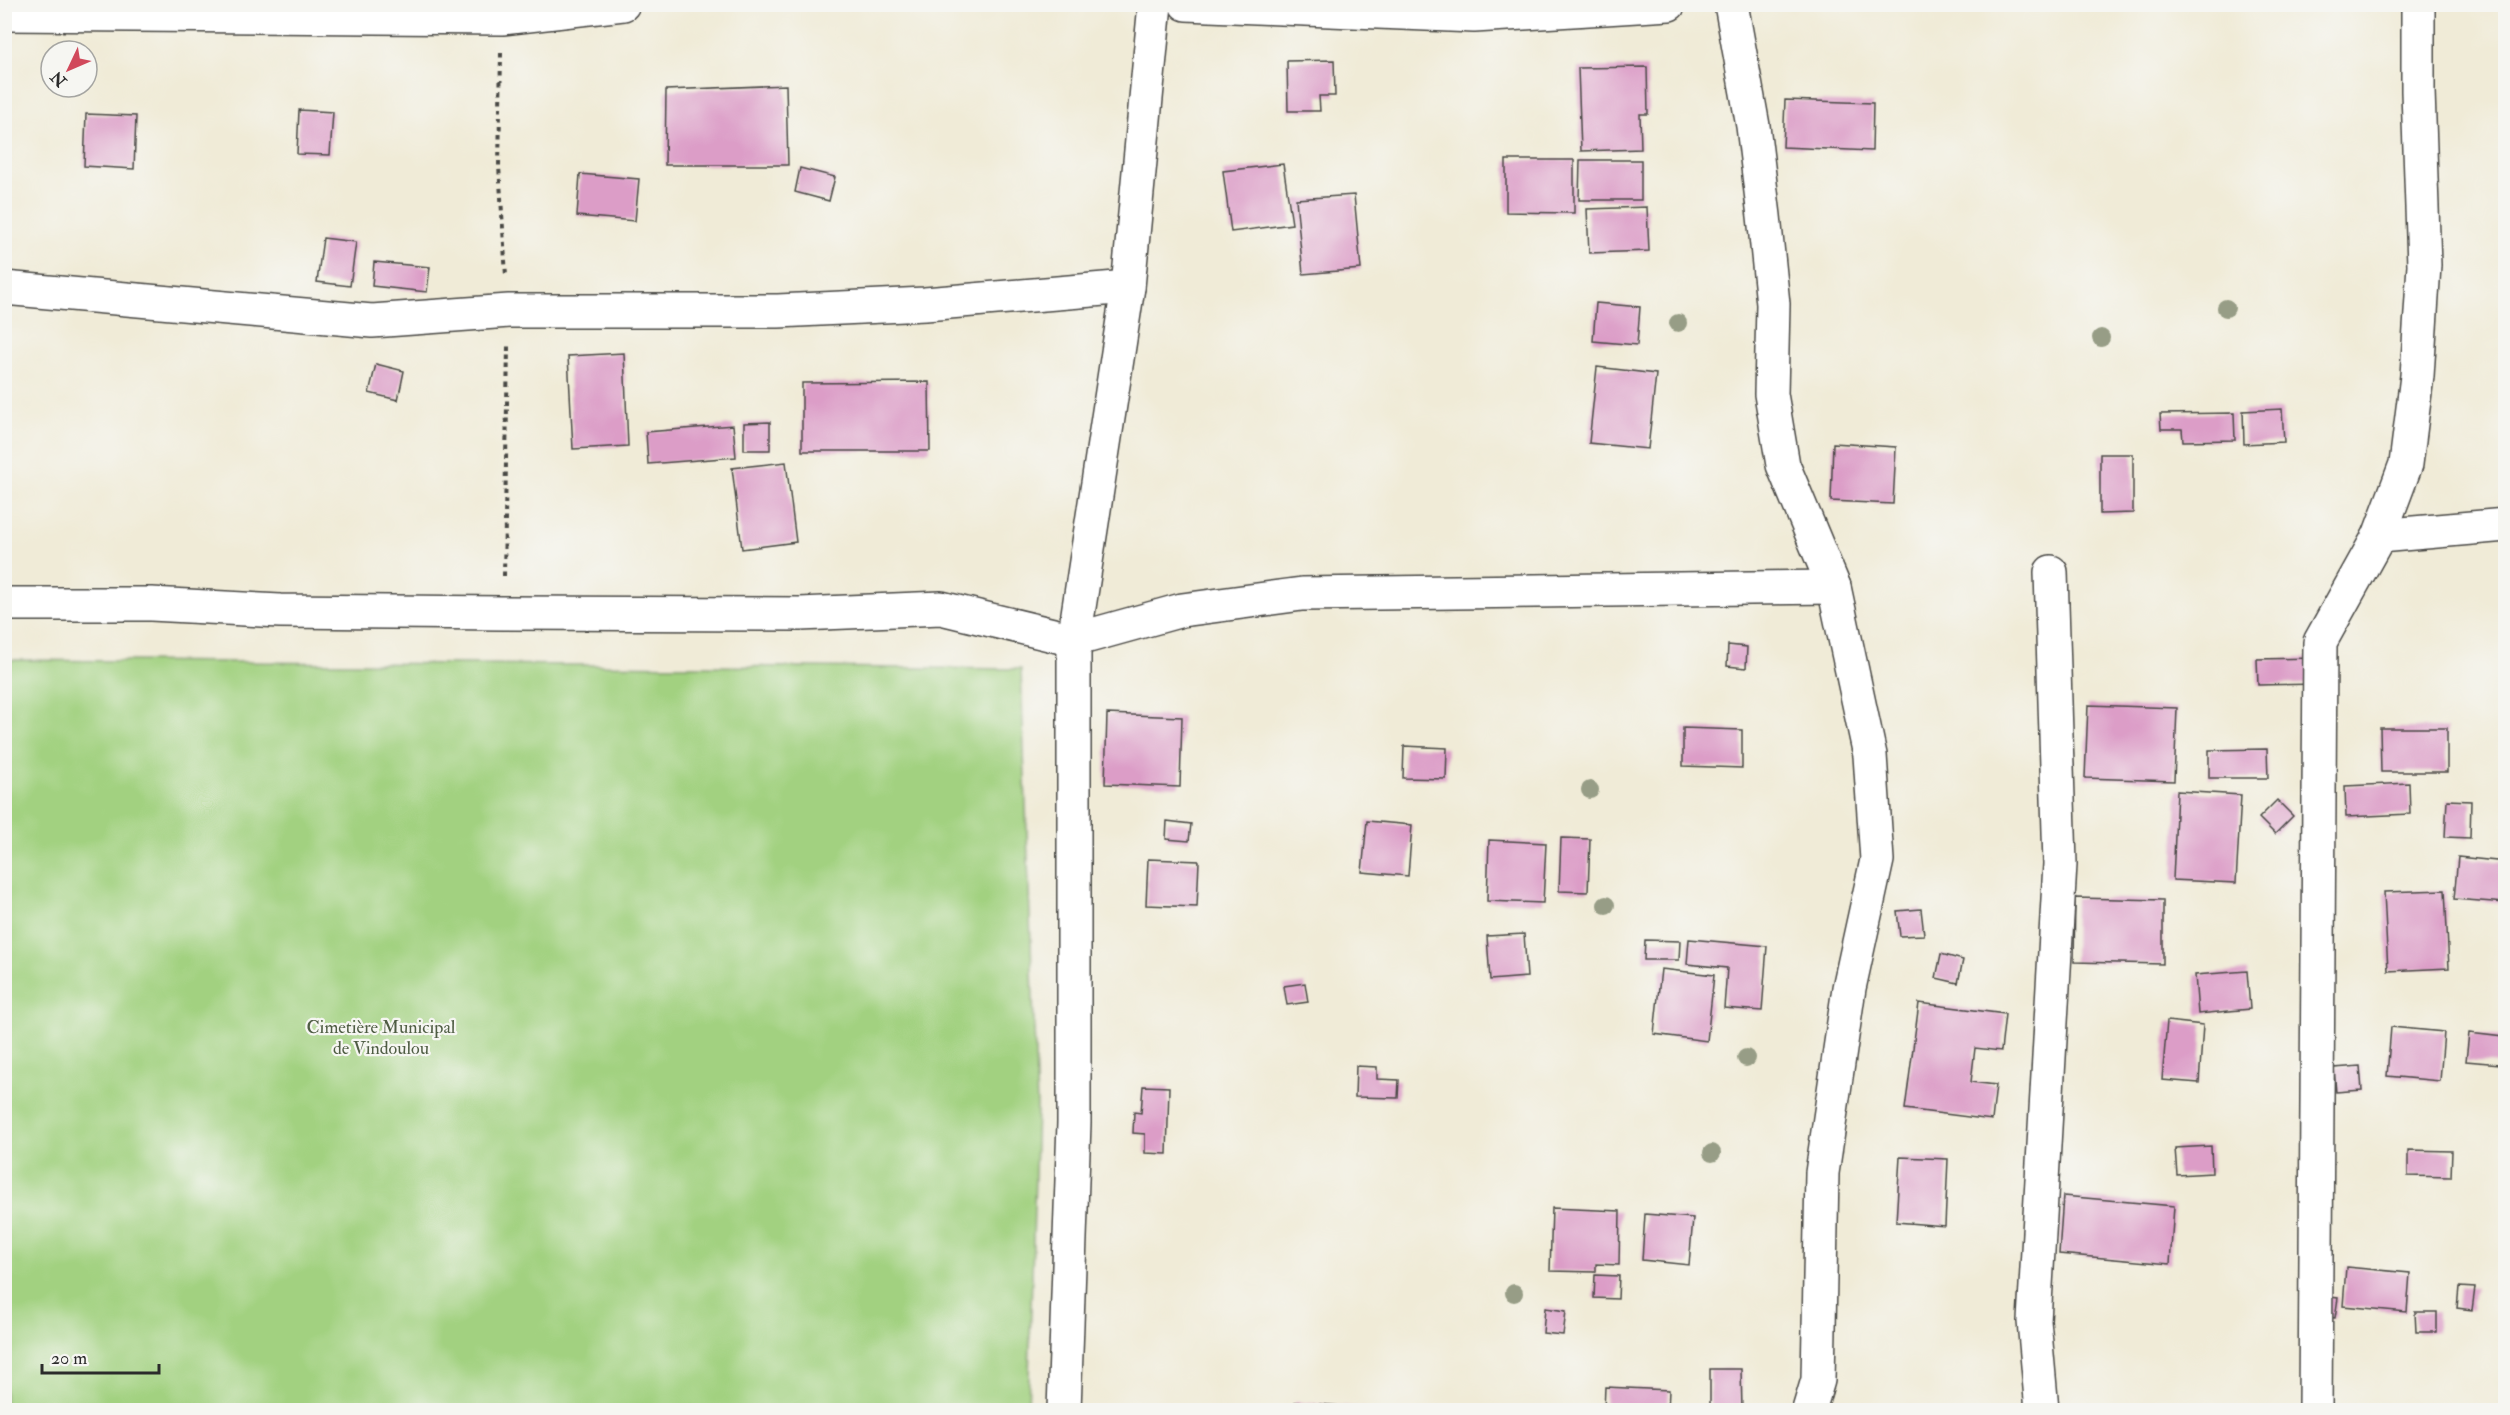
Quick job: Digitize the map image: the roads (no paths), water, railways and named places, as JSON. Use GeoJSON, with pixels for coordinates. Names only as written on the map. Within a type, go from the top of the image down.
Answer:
{"type":"FeatureCollection","features":[{"type":"Feature","properties":{"kind":"street"},"geometry":{"type":"LineString","coordinates":[[4,14],[502,18],[623,4]]}},
{"type":"Feature","properties":{"kind":"street"},"geometry":{"type":"LineString","coordinates":[[1064,1410],[1074,1123],[1074,640],[1128,287],[1155,4]]}},
{"type":"Feature","properties":{"kind":"street"},"geometry":{"type":"LineString","coordinates":[[1186,4],[1474,16],[1669,4]]}},
{"type":"Feature","properties":{"kind":"street"},"geometry":{"type":"LineString","coordinates":[[1731,4],[1753,126],[1764,216],[1773,304],[1771,394],[1783,465],[1834,587],[1870,755],[1877,860],[1849,988],[1822,1173],[1818,1380],[1809,1410]]}},
{"type":"Feature","properties":{"kind":"street"},"geometry":{"type":"LineString","coordinates":[[2315,1410],[2320,642],[2379,536],[2406,464],[2417,376],[2424,265],[2418,91],[2418,4]]}},
{"type":"Feature","properties":{"kind":"street"},"geometry":{"type":"LineString","coordinates":[[4,288],[372,321],[508,311],[778,311],[925,304],[1128,287]]}},
{"type":"Feature","properties":{"kind":"street"},"geometry":{"type":"LineString","coordinates":[[2379,536],[2505,525]]}},
{"type":"Feature","properties":{"kind":"street"},"geometry":{"type":"LineString","coordinates":[[2042,1410],[2034,1321],[2060,864],[2051,572]]}},
{"type":"Feature","properties":{"kind":"street"},"geometry":{"type":"LineString","coordinates":[[4,604],[151,604],[280,611],[538,613],[800,614],[941,608],[1074,640],[1182,610],[1302,594],[1834,587]]}},
{"type":"Feature","properties":{"kind":"park label","name":"Cimetière Municipal de Vindoulou"},"geometry":{"type":"Point","coordinates":[381,1037]}}]}
